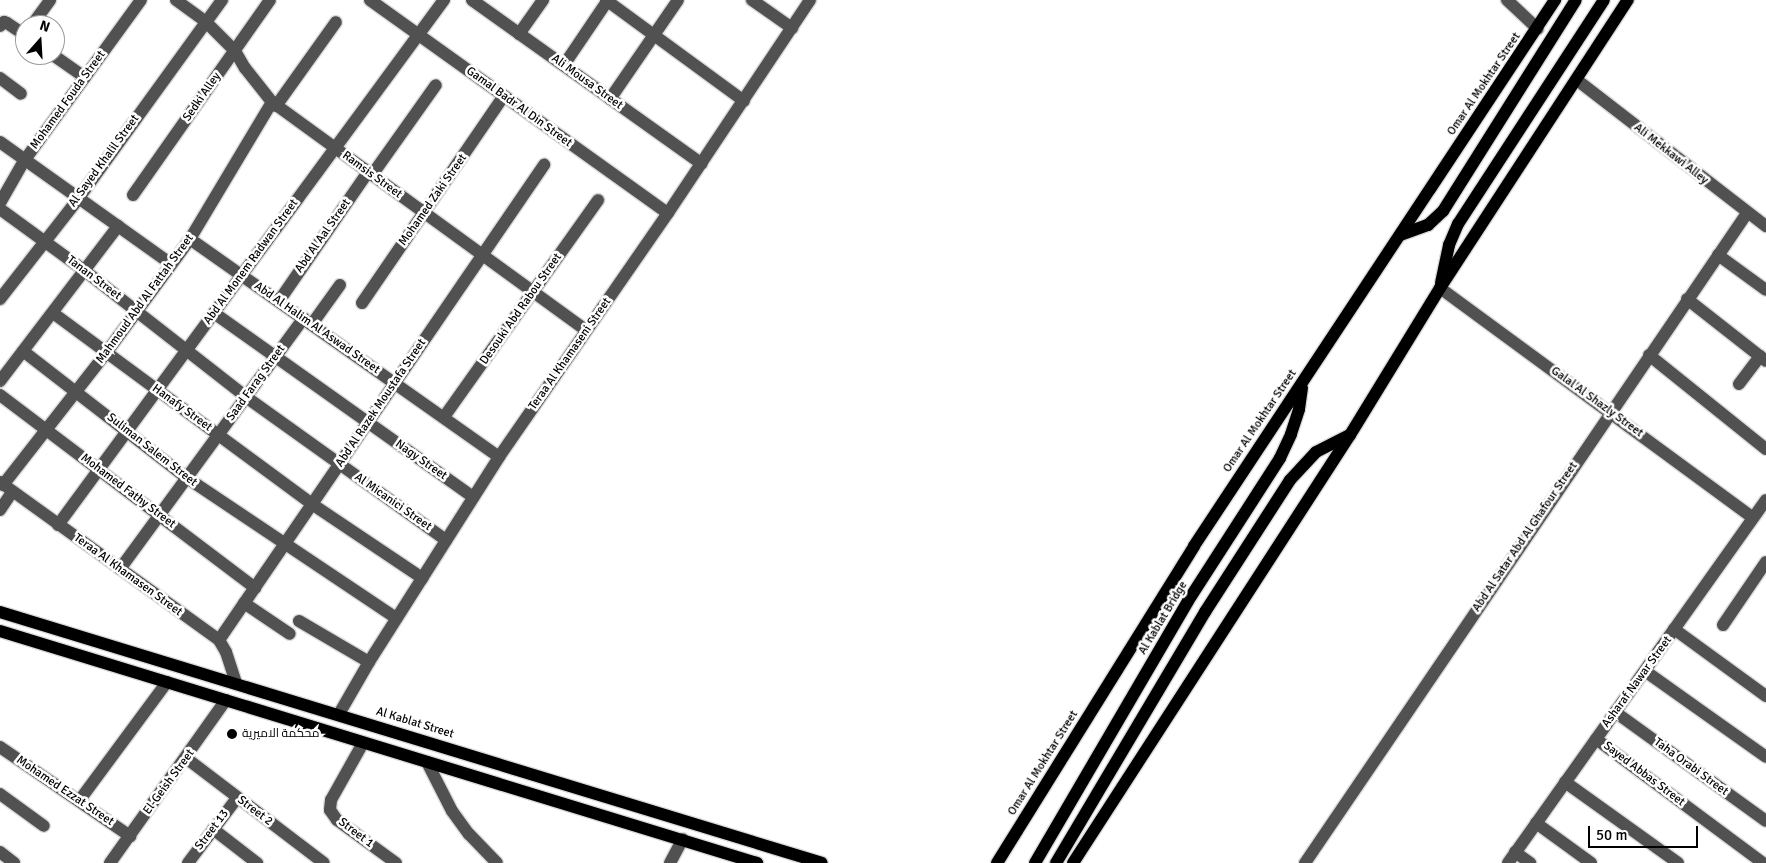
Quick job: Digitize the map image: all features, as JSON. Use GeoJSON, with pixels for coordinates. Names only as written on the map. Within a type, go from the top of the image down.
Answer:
{"type":"FeatureCollection","features":[{"type":"Feature","properties":{"kind":"main road","name":"Omar Al Mokhtar Street"},"geometry":{"type":"LineString","coordinates":[[997,863],[1194,546],[1538,29],[1555,0]]}},
{"type":"Feature","properties":{"kind":"main road"},"geometry":{"type":"LineString","coordinates":[[1400,235],[1424,227],[1443,211],[1576,0]]}},
{"type":"Feature","properties":{"kind":"main road"},"geometry":{"type":"LineString","coordinates":[[1440,288],[1443,266],[1458,224],[1604,0]]}},
{"type":"Feature","properties":{"kind":"main road"},"geometry":{"type":"LineString","coordinates":[[1073,863],[1350,435],[1440,288],[1628,0]]}},
{"type":"Feature","properties":{"kind":"main road","name":"Al Kablat Bridge"},"geometry":{"type":"LineString","coordinates":[[1035,863],[1188,601],[1280,458],[1296,418],[1302,383]]}},
{"type":"Feature","properties":{"kind":"main road"},"geometry":{"type":"LineString","coordinates":[[1056,863],[1205,612],[1290,480],[1316,452],[1350,435]]}},
{"type":"Feature","properties":{"kind":"main road","name":"Al Kablat Street"},"geometry":{"type":"LineString","coordinates":[[0,612],[822,863]]}},
{"type":"Feature","properties":{"kind":"main road"},"geometry":{"type":"LineString","coordinates":[[0,631],[755,863]]}},
{"type":"Feature","properties":{"kind":"street"},"geometry":{"type":"LineString","coordinates":[[39,15],[50,0]]}},
{"type":"Feature","properties":{"kind":"street","name":"Mohamed Fouda Street"},"geometry":{"type":"LineString","coordinates":[[0,203],[24,161],[141,0]]}},
{"type":"Feature","properties":{"kind":"street","name":"Ramsis Street"},"geometry":{"type":"LineString","coordinates":[[176,0],[206,22],[235,51],[245,68],[274,104],[586,330]]}},
{"type":"Feature","properties":{"kind":"street","name":"Al Sayed Khalil Street"},"geometry":{"type":"LineString","coordinates":[[0,299],[44,240],[78,199],[222,0]]}},
{"type":"Feature","properties":{"kind":"street","name":"Sedki Alley"},"geometry":{"type":"LineString","coordinates":[[133,195],[270,0]]}},
{"type":"Feature","properties":{"kind":"street","name":"Gamal Badr Al Din Street"},"geometry":{"type":"LineString","coordinates":[[370,0],[668,213]]}},
{"type":"Feature","properties":{"kind":"street","name":"Abd Al Monem Radwan Street"},"geometry":{"type":"LineString","coordinates":[[58,525],[444,0]]}},
{"type":"Feature","properties":{"kind":"street","name":"Ali Mousa Street"},"geometry":{"type":"LineString","coordinates":[[472,0],[702,164]]}},
{"type":"Feature","properties":{"kind":"street"},"geometry":{"type":"LineString","coordinates":[[520,34],[543,0]]}},
{"type":"Feature","properties":{"kind":"street"},"geometry":{"type":"LineString","coordinates":[[564,66],[607,0],[744,101]]}},
{"type":"Feature","properties":{"kind":"street"},"geometry":{"type":"LineString","coordinates":[[610,99],[678,0]]}},
{"type":"Feature","properties":{"kind":"street"},"geometry":{"type":"LineString","coordinates":[[752,0],[792,28]]}},
{"type":"Feature","properties":{"kind":"street","name":"Teraa Al Khamaseni Street"},"geometry":{"type":"LineString","coordinates":[[339,714],[396,618],[499,457],[702,164],[810,0]]}},
{"type":"Feature","properties":{"kind":"street"},"geometry":{"type":"LineString","coordinates":[[1507,0],[1538,29]]}},
{"type":"Feature","properties":{"kind":"street"},"geometry":{"type":"LineString","coordinates":[[0,26],[4,22],[15,28]]}},
{"type":"Feature","properties":{"kind":"street","name":"Mahmoud Abd Al Fattah Street"},"geometry":{"type":"LineString","coordinates":[[0,510],[5,486],[190,238],[274,104],[336,22]]}},
{"type":"Feature","properties":{"kind":"street"},"geometry":{"type":"LineString","coordinates":[[65,63],[85,77]]}},
{"type":"Feature","properties":{"kind":"street"},"geometry":{"type":"LineString","coordinates":[[0,78],[21,94]]}},
{"type":"Feature","properties":{"kind":"street","name":"Ali Mekkawi Alley"},"geometry":{"type":"LineString","coordinates":[[1577,80],[1766,226]]}},
{"type":"Feature","properties":{"kind":"street","name":"Abd Al Aal Street"},"geometry":{"type":"LineString","coordinates":[[279,301],[370,173],[436,86]]}},
{"type":"Feature","properties":{"kind":"street","name":"Mohamed Zaki Street"},"geometry":{"type":"LineString","coordinates":[[362,303],[504,96]]}},
{"type":"Feature","properties":{"kind":"street"},"geometry":{"type":"LineString","coordinates":[[0,142],[24,161],[171,264]]}},
{"type":"Feature","properties":{"kind":"street","name":"Abd Al Razek Moustafa Street"},"geometry":{"type":"LineString","coordinates":[[219,640],[544,165]]}},
{"type":"Feature","properties":{"kind":"street","name":"Desouki Abd Rabou Street"},"geometry":{"type":"LineString","coordinates":[[444,417],[598,200]]}},
{"type":"Feature","properties":{"kind":"street","name":"Tanan Street"},"geometry":{"type":"LineString","coordinates":[[0,209],[85,271],[246,397]]}},
{"type":"Feature","properties":{"kind":"street","name":"Abd Al Satar Abd Al Ghafour Street"},"geometry":{"type":"LineString","coordinates":[[1305,863],[1747,213]]}},
{"type":"Feature","properties":{"kind":"street"},"geometry":{"type":"LineString","coordinates":[[0,381],[118,226]]}},
{"type":"Feature","properties":{"kind":"street","name":"Abd Al Halim Al Aswad Street"},"geometry":{"type":"LineString","coordinates":[[190,238],[499,457]]}},
{"type":"Feature","properties":{"kind":"street"},"geometry":{"type":"LineString","coordinates":[[1718,255],[1766,290]]}},
{"type":"Feature","properties":{"kind":"street","name":"Saad Farag Street"},"geometry":{"type":"LineString","coordinates":[[120,569],[276,357],[340,285]]}},
{"type":"Feature","properties":{"kind":"street","name":"Galal Al Shazly Street"},"geometry":{"type":"LineString","coordinates":[[1440,288],[1753,518]]}},
{"type":"Feature","properties":{"kind":"street"},"geometry":{"type":"LineString","coordinates":[[1687,299],[1763,358],[1739,384]]}},
{"type":"Feature","properties":{"kind":"street","name":"Hanafy Street"},"geometry":{"type":"LineString","coordinates":[[53,313],[312,504],[422,578]]}},
{"type":"Feature","properties":{"kind":"street","name":"Nagy Street"},"geometry":{"type":"LineString","coordinates":[[214,313],[473,498]]}},
{"type":"Feature","properties":{"kind":"street","name":"Suliman Salem Street"},"geometry":{"type":"LineString","coordinates":[[23,351],[187,478],[284,545],[396,618]]}},
{"type":"Feature","properties":{"kind":"street"},"geometry":{"type":"LineString","coordinates":[[1649,355],[1766,448]]}},
{"type":"Feature","properties":{"kind":"street","name":"Mohamed Fathy Street"},"geometry":{"type":"LineString","coordinates":[[0,395],[255,588]]}},
{"type":"Feature","properties":{"kind":"street","name":"Al Micanici Street"},"geometry":{"type":"LineString","coordinates":[[246,397],[446,540]]}},
{"type":"Feature","properties":{"kind":"street","name":"Teraa Al Khamasen Street"},"geometry":{"type":"LineString","coordinates":[[5,486],[219,640],[226,652],[236,683]]}},
{"type":"Feature","properties":{"kind":"street","name":"Asharaf Nawar Street"},"geometry":{"type":"LineString","coordinates":[[1512,858],[1765,503]]}},
{"type":"Feature","properties":{"kind":"street"},"geometry":{"type":"LineString","coordinates":[[1723,625],[1766,562]]}},
{"type":"Feature","properties":{"kind":"street"},"geometry":{"type":"LineString","coordinates":[[244,603],[290,634]]}},
{"type":"Feature","properties":{"kind":"street"},"geometry":{"type":"LineString","coordinates":[[299,621],[369,662]]}},
{"type":"Feature","properties":{"kind":"street"},"geometry":{"type":"LineString","coordinates":[[1674,629],[1766,696]]}},
{"type":"Feature","properties":{"kind":"street"},"geometry":{"type":"LineString","coordinates":[[1644,671],[1766,757]]}},
{"type":"Feature","properties":{"kind":"street"},"geometry":{"type":"LineString","coordinates":[[79,801],[167,682]]}},
{"type":"Feature","properties":{"kind":"street","name":"El-Geish Street"},"geometry":{"type":"LineString","coordinates":[[110,863],[226,700]]}},
{"type":"Feature","properties":{"kind":"street","name":"Taha Orabi Street"},"geometry":{"type":"LineString","coordinates":[[1615,712],[1766,821]]}},
{"type":"Feature","properties":{"kind":"street","name":"Sayed Abbas Street"},"geometry":{"type":"LineString","coordinates":[[1596,738],[1763,863]]}},
{"type":"Feature","properties":{"kind":"street","name":"Street 1"},"geometry":{"type":"LineString","coordinates":[[363,743],[331,800],[330,810],[337,820],[396,863]]}},
{"type":"Feature","properties":{"kind":"street","name":"Mohamed Ezzat Street"},"geometry":{"type":"LineString","coordinates":[[0,747],[130,836]]}},
{"type":"Feature","properties":{"kind":"street","name":"Street 2"},"geometry":{"type":"LineString","coordinates":[[186,758],[324,863]]}},
{"type":"Feature","properties":{"kind":"street"},"geometry":{"type":"LineString","coordinates":[[427,762],[452,811],[469,834],[498,863]]}},
{"type":"Feature","properties":{"kind":"street"},"geometry":{"type":"LineString","coordinates":[[1565,782],[1678,863]]}},
{"type":"Feature","properties":{"kind":"street"},"geometry":{"type":"LineString","coordinates":[[0,794],[44,826]]}},
{"type":"Feature","properties":{"kind":"street","name":"Street 13"},"geometry":{"type":"LineString","coordinates":[[188,863],[238,798]]}},
{"type":"Feature","properties":{"kind":"street"},"geometry":{"type":"LineString","coordinates":[[1536,823],[1591,863]]}},
{"type":"Feature","properties":{"kind":"street"},"geometry":{"type":"LineString","coordinates":[[213,829],[257,863]]}},
{"type":"Feature","properties":{"kind":"street"},"geometry":{"type":"LineString","coordinates":[[670,863],[683,840]]}},
{"type":"Feature","properties":{"kind":"street"},"geometry":{"type":"LineString","coordinates":[[0,852],[14,863]]}},
{"type":"Feature","properties":{"kind":"street"},"geometry":{"type":"LineString","coordinates":[[1512,858],[1530,863]]}},
{"type":"Feature","properties":{"kind":"place","name":"محكمة الاميرية"},"geometry":{"type":"Point","coordinates":[232,734]}}]}
